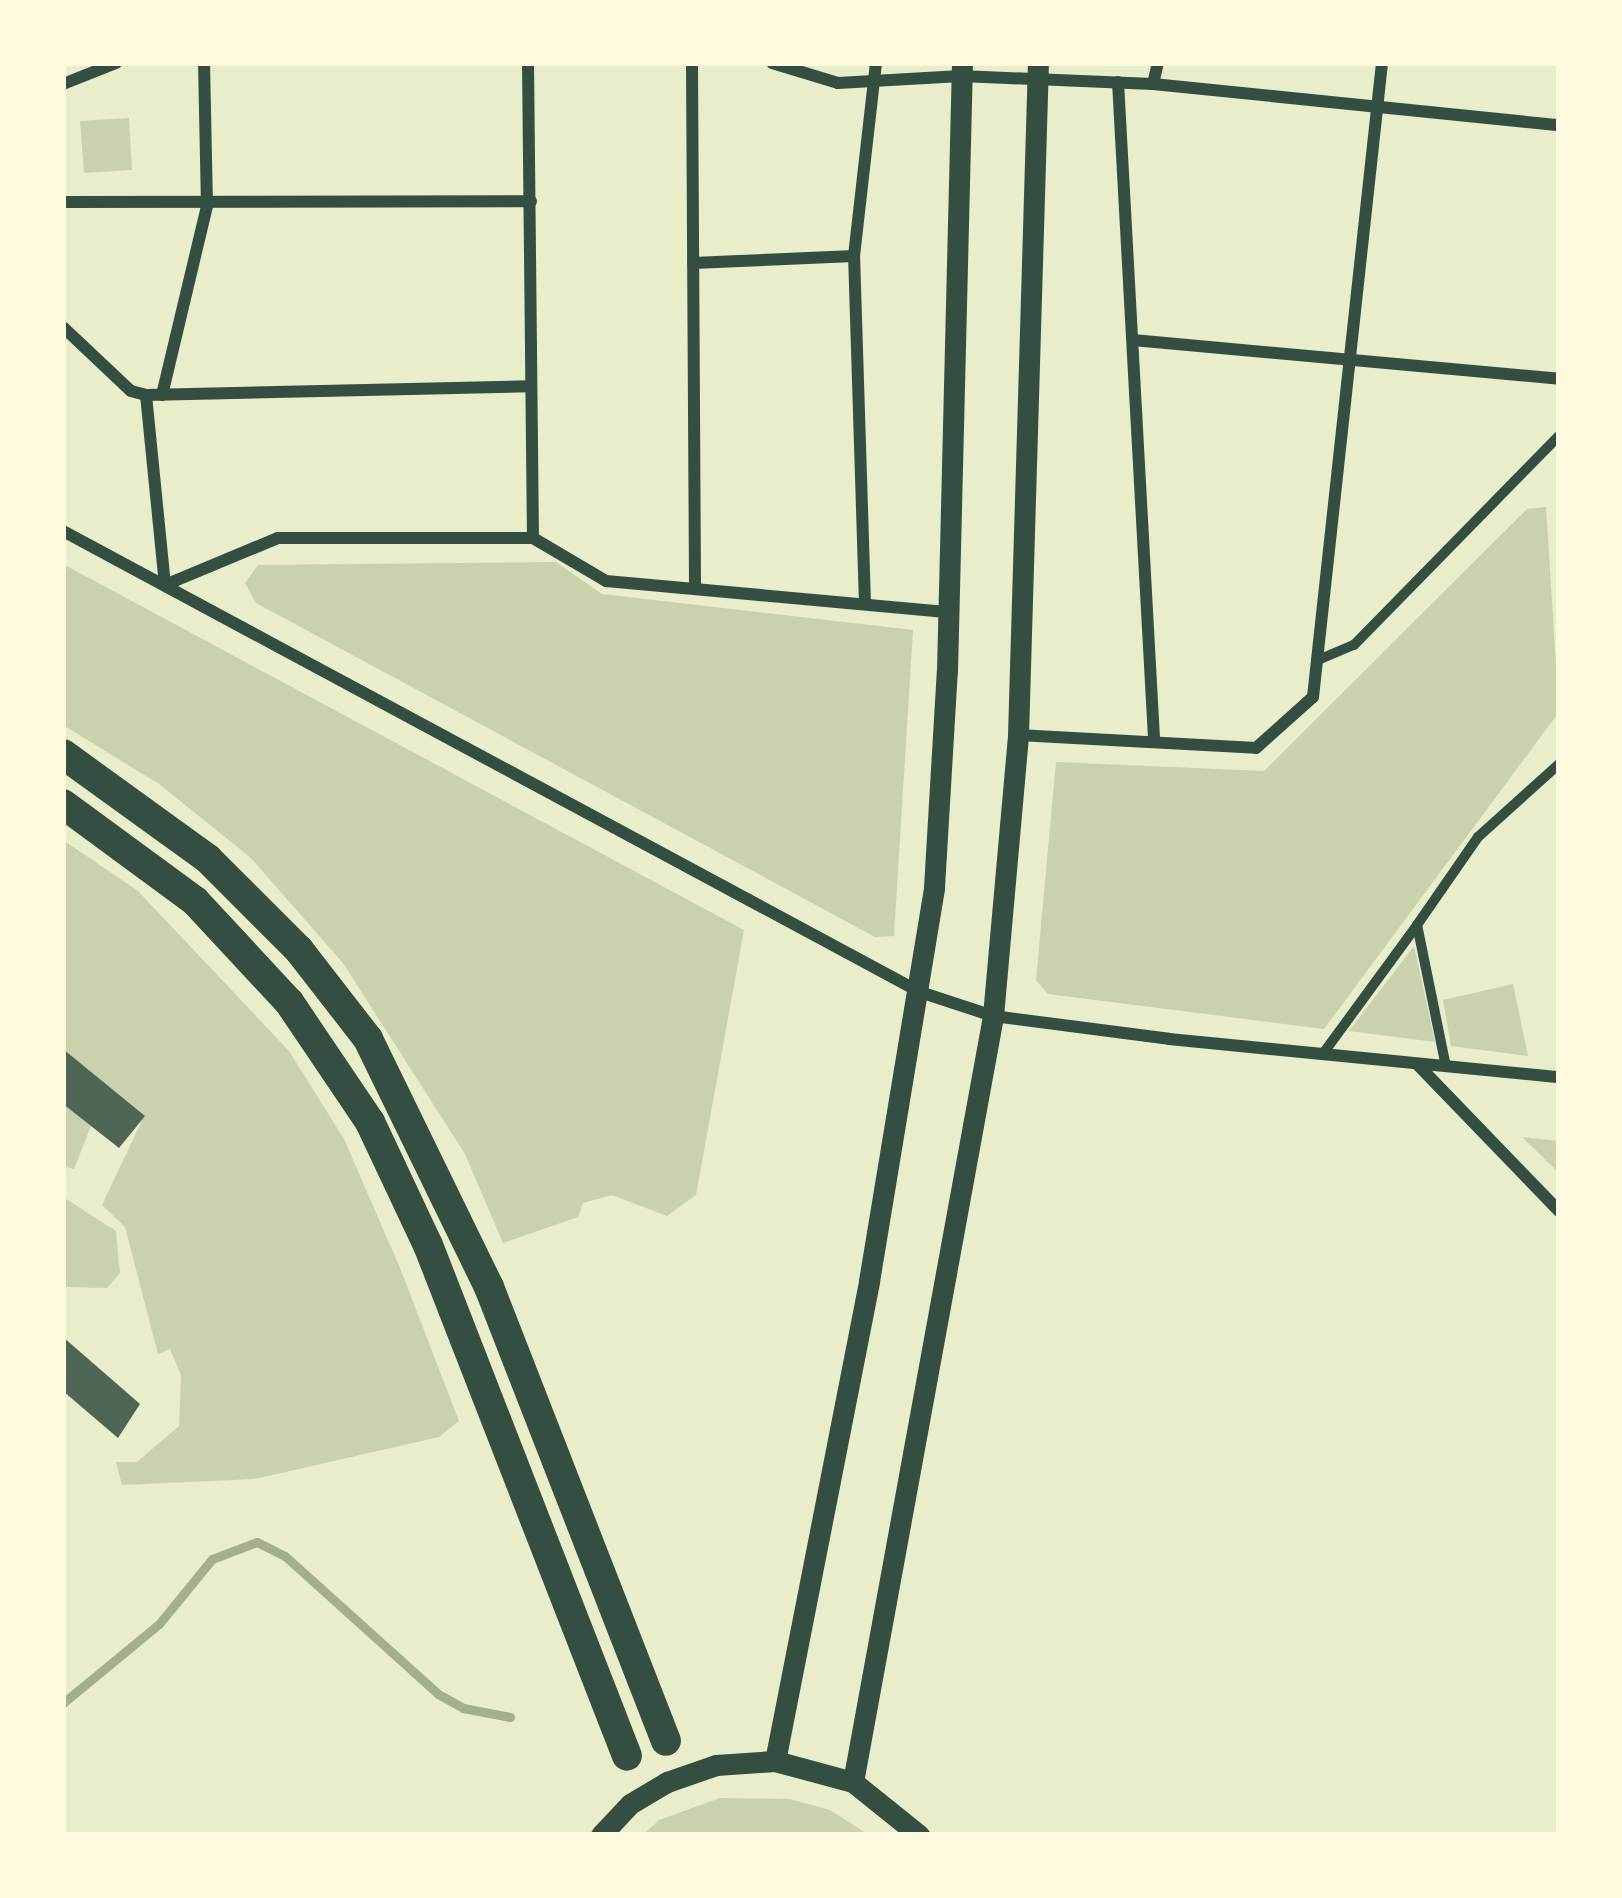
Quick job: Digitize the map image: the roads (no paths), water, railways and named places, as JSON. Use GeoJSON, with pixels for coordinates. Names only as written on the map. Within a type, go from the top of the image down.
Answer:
{"type":"FeatureCollection","features":[{"type":"Feature","properties":{"kind":"highway"},"geometry":{"type":"LineString","coordinates":[[63,754],[208,860],[299,950],[368,1040],[489,1287],[666,1741]]}},
{"type":"Feature","properties":{"kind":"highway"},"geometry":{"type":"LineString","coordinates":[[63,804],[195,901],[289,1002],[370,1122],[428,1245],[627,1756]]}},
{"type":"Feature","properties":{"kind":"street"},"geometry":{"type":"LineString","coordinates":[[63,84],[116,63]]}},
{"type":"Feature","properties":{"kind":"street"},"geometry":{"type":"LineString","coordinates":[[162,395],[207,206],[204,63]]}},
{"type":"Feature","properties":{"kind":"street"},"geometry":{"type":"LineString","coordinates":[[528,63],[533,538]]}},
{"type":"Feature","properties":{"kind":"street"},"geometry":{"type":"LineString","coordinates":[[692,63],[695,588]]}},
{"type":"Feature","properties":{"kind":"street"},"geometry":{"type":"LineString","coordinates":[[772,63],[838,83],[961,69],[1038,71],[1559,125]]}},
{"type":"Feature","properties":{"kind":"street"},"geometry":{"type":"LineString","coordinates":[[865,604],[854,256],[878,80],[876,63]]}},
{"type":"Feature","properties":{"kind":"street"},"geometry":{"type":"LineString","coordinates":[[1153,84],[1158,63]]}},
{"type":"Feature","properties":{"kind":"street"},"geometry":{"type":"LineString","coordinates":[[1018,736],[1154,739],[1256,748],[1312,697],[1372,102],[1382,63]]}},
{"type":"Feature","properties":{"kind":"street"},"geometry":{"type":"LineString","coordinates":[[775,1761],[920,992],[934,887],[949,612],[961,69]]}},
{"type":"Feature","properties":{"kind":"street"},"geometry":{"type":"LineString","coordinates":[[853,1782],[993,1016],[1018,736],[1038,71]]}},
{"type":"Feature","properties":{"kind":"street"},"geometry":{"type":"LineString","coordinates":[[1118,82],[1154,739]]}},
{"type":"Feature","properties":{"kind":"street"},"geometry":{"type":"LineString","coordinates":[[63,202],[207,206],[531,201]]}},
{"type":"Feature","properties":{"kind":"street"},"geometry":{"type":"LineString","coordinates":[[693,263],[854,256]]}},
{"type":"Feature","properties":{"kind":"street"},"geometry":{"type":"LineString","coordinates":[[63,327],[131,391],[146,395],[530,386]]}},
{"type":"Feature","properties":{"kind":"street"},"geometry":{"type":"LineString","coordinates":[[1133,340],[1559,379]]}},
{"type":"Feature","properties":{"kind":"street"},"geometry":{"type":"LineString","coordinates":[[146,395],[165,585]]}},
{"type":"Feature","properties":{"kind":"street"},"geometry":{"type":"LineString","coordinates":[[1318,660],[1354,645],[1559,436]]}},
{"type":"Feature","properties":{"kind":"street"},"geometry":{"type":"LineString","coordinates":[[63,531],[920,992],[993,1016],[1559,1077]]}},
{"type":"Feature","properties":{"kind":"street"},"geometry":{"type":"LineString","coordinates":[[165,585],[278,538],[533,538],[606,580],[949,612]]}},
{"type":"Feature","properties":{"kind":"street"},"geometry":{"type":"LineString","coordinates":[[1322,1055],[1478,837],[1559,764]]}},
{"type":"Feature","properties":{"kind":"street"},"geometry":{"type":"LineString","coordinates":[[1418,925],[1445,1067]]}},
{"type":"Feature","properties":{"kind":"street"},"geometry":{"type":"LineString","coordinates":[[1418,1065],[1559,1211]]}},
{"type":"Feature","properties":{"kind":"street"},"geometry":{"type":"LineString","coordinates":[[601,1835],[629,1804],[667,1782],[716,1765],[775,1761],[853,1782],[919,1835]]}},
{"type":"Feature","properties":{"kind":"waterway"},"geometry":{"type":"LineString","coordinates":[[63,1703],[159,1624],[212,1559],[257,1542],[285,1556],[438,1694],[463,1708],[510,1717]]}}]}
